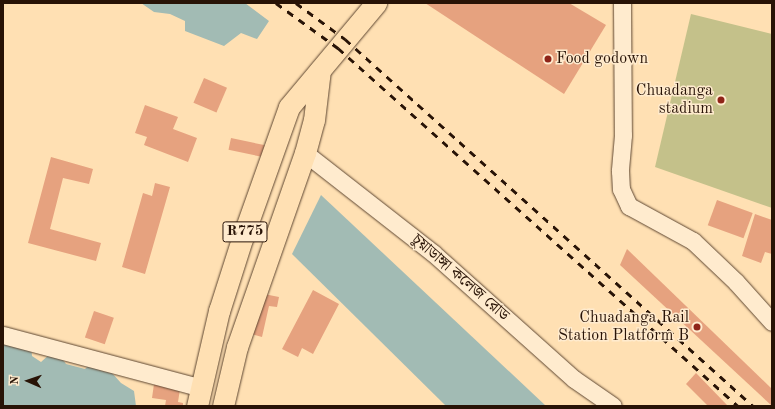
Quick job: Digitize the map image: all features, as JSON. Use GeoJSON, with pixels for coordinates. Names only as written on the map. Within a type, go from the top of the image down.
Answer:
{"type":"FeatureCollection","features":[{"type":"Feature","properties":{"kind":"main road","name":"R775"},"geometry":{"type":"LineString","coordinates":[[199,397],[219,311],[242,239],[289,107],[376,3]]}},
{"type":"Feature","properties":{"kind":"main road","name":"R775"},"geometry":{"type":"LineString","coordinates":[[223,406],[237,347],[305,152],[314,120],[320,70]]}},
{"type":"Feature","properties":{"kind":"street"},"geometry":{"type":"LineString","coordinates":[[622,3],[623,135],[620,171],[621,189],[626,200],[629,206],[693,241],[736,282],[772,322]]}},
{"type":"Feature","properties":{"kind":"street","name":"চুয়াডাঙ্গা কলেজ রোড"},"geometry":{"type":"LineString","coordinates":[[305,152],[433,253],[574,379],[613,406]]}},
{"type":"Feature","properties":{"kind":"street"},"geometry":{"type":"LineString","coordinates":[[3,335],[199,397]]}},
{"type":"Feature","properties":{"kind":"shaded area","name":"Chuadanga stadium"},"geometry":{"type":"Polygon","coordinates":[[[691,14],[772,34],[772,208],[655,167],[691,14]]]}},
{"type":"Feature","properties":{"kind":"water"},"geometry":{"type":"Polygon","coordinates":[[[141,3],[245,3],[269,21],[257,39],[241,33],[224,46],[185,31],[185,21],[170,14],[154,12],[141,3]]]}},
{"type":"Feature","properties":{"kind":"water"},"geometry":{"type":"Polygon","coordinates":[[[321,195],[546,406],[446,406],[292,254],[321,195]]]}},
{"type":"Feature","properties":{"kind":"water"},"geometry":{"type":"Polygon","coordinates":[[[3,337],[31,346],[32,356],[41,362],[51,353],[60,355],[66,364],[85,369],[90,364],[103,371],[112,373],[121,383],[134,391],[136,406],[3,406],[3,337]]]}},
{"type":"Feature","properties":{"kind":"building","name":"Food godown"},"geometry":{"type":"Polygon","coordinates":[[[425,3],[569,3],[606,25],[564,94],[425,3]]]}},
{"type":"Feature","properties":{"kind":"building"},"geometry":{"type":"Polygon","coordinates":[[[204,78],[227,88],[216,113],[193,103],[204,78]]]}},
{"type":"Feature","properties":{"kind":"building"},"geometry":{"type":"Polygon","coordinates":[[[145,105],[178,117],[173,129],[197,138],[188,162],[144,145],[147,137],[135,133],[145,105]]]}},
{"type":"Feature","properties":{"kind":"building"},"geometry":{"type":"Polygon","coordinates":[[[231,138],[269,146],[267,158],[229,150],[231,138]]]}},
{"type":"Feature","properties":{"kind":"building"},"geometry":{"type":"Polygon","coordinates":[[[51,157],[93,169],[89,184],[63,178],[50,229],[101,243],[96,261],[28,243],[51,157]]]}},
{"type":"Feature","properties":{"kind":"building"},"geometry":{"type":"Polygon","coordinates":[[[155,183],[170,187],[145,274],[122,267],[143,193],[152,196],[155,183]]]}},
{"type":"Feature","properties":{"kind":"building"},"geometry":{"type":"Polygon","coordinates":[[[717,200],[753,213],[743,238],[708,225],[717,200]]]}},
{"type":"Feature","properties":{"kind":"building"},"geometry":{"type":"Polygon","coordinates":[[[755,214],[772,220],[772,254],[765,252],[761,263],[742,256],[755,214]]]}},
{"type":"Feature","properties":{"kind":"building","name":"Chuadanga Rail Station Platform B"},"geometry":{"type":"Polygon","coordinates":[[[627,249],[772,389],[772,406],[620,265],[627,249]]]}},
{"type":"Feature","properties":{"kind":"building"},"geometry":{"type":"Polygon","coordinates":[[[313,290],[339,304],[313,354],[302,348],[298,357],[282,349],[313,290]]]}},
{"type":"Feature","properties":{"kind":"building"},"geometry":{"type":"Polygon","coordinates":[[[259,293],[279,297],[277,307],[269,306],[262,337],[251,334],[259,293]]]}},
{"type":"Feature","properties":{"kind":"building"},"geometry":{"type":"Polygon","coordinates":[[[94,311],[114,318],[105,344],[85,337],[94,311]]]}},
{"type":"Feature","properties":{"kind":"building"},"geometry":{"type":"Polygon","coordinates":[[[696,373],[728,406],[708,406],[686,384],[696,373]]]}},
{"type":"Feature","properties":{"kind":"building"},"geometry":{"type":"Polygon","coordinates":[[[154,384],[180,389],[178,402],[183,403],[183,406],[165,406],[166,400],[152,398],[154,384]]]}},
{"type":"Feature","properties":{"kind":"railway"},"geometry":{"type":"LineString","coordinates":[[276,3],[338,48],[738,406]]}},
{"type":"Feature","properties":{"kind":"railway"},"geometry":{"type":"LineString","coordinates":[[296,3],[345,39],[753,406]]}},
{"type":"Feature","properties":{"kind":"place","name":"Food godown"},"geometry":{"type":"Point","coordinates":[548,59]}},
{"type":"Feature","properties":{"kind":"place","name":"Chuadanga stadium"},"geometry":{"type":"Point","coordinates":[721,100]}},
{"type":"Feature","properties":{"kind":"place","name":"Chuadanga Rail Station Platform B"},"geometry":{"type":"Point","coordinates":[697,327]}}]}
